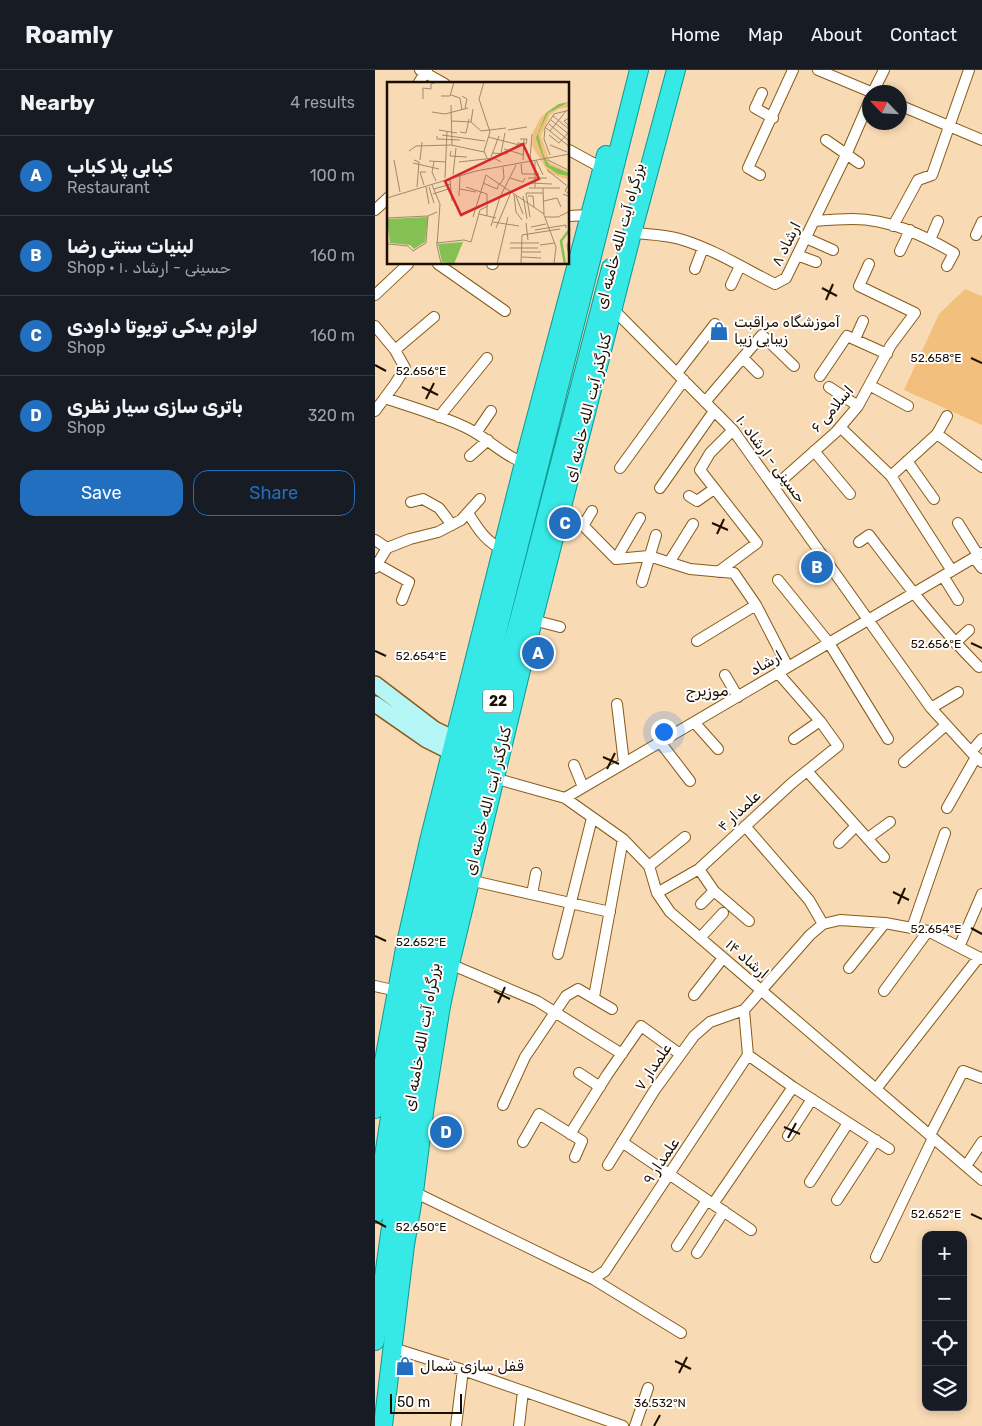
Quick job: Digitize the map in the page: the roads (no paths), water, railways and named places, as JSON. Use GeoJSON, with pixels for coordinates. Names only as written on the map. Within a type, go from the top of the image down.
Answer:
{"type":"FeatureCollection","features":[{"type":"Feature","properties":{"kind":"highway"},"geometry":{"type":"LineString","coordinates":[[376,1097],[394,1040],[397,991],[413,944],[429,841],[445,781],[448,743],[462,712],[495,610],[503,548],[571,267],[603,168],[616,140],[628,70]]}},
{"type":"Feature","properties":{"kind":"highway","name":"بزرگراه آیت الله خامنه ای"},"geometry":{"type":"LineString","coordinates":[[375,1214],[380,1138],[394,1040],[413,944],[448,743],[495,610],[559,387],[616,140],[639,70]]}},
{"type":"Feature","properties":{"kind":"highway","name":"بزرگراه آیت الله خامنه ای"},"geometry":{"type":"LineString","coordinates":[[375,1340],[389,1298],[397,1184],[449,929],[519,648],[639,184],[665,70]]}},
{"type":"Feature","properties":{"kind":"highway","name":"کنارگذر آیت الله خامنه ای"},"geometry":{"type":"LineString","coordinates":[[455,905],[469,880],[494,778],[519,648],[533,620],[563,505],[599,336],[613,309],[632,233],[639,184],[676,70]]}},
{"type":"Feature","properties":{"kind":"highway"},"geometry":{"type":"LineString","coordinates":[[541,397],[559,387]]}},
{"type":"Feature","properties":{"kind":"highway"},"geometry":{"type":"LineString","coordinates":[[383,1426],[393,1348],[389,1298],[414,1192],[425,1105],[433,1006],[450,964],[449,929]]}},
{"type":"Feature","properties":{"kind":"main road"},"geometry":{"type":"LineString","coordinates":[[375,684],[448,743]]}},
{"type":"Feature","properties":{"kind":"main road"},"geometry":{"type":"LineString","coordinates":[[375,704],[448,743]]}},
{"type":"Feature","properties":{"kind":"street"},"geometry":{"type":"LineString","coordinates":[[760,175],[748,168],[773,118],[793,70]]}},
{"type":"Feature","properties":{"kind":"street"},"geometry":{"type":"LineString","coordinates":[[818,70],[862,88]]}},
{"type":"Feature","properties":{"kind":"street"},"geometry":{"type":"LineString","coordinates":[[876,85],[883,70]]}},
{"type":"Feature","properties":{"kind":"street"},"geometry":{"type":"LineString","coordinates":[[893,226],[919,180],[932,175],[969,70]]}},
{"type":"Feature","properties":{"kind":"street"},"geometry":{"type":"LineString","coordinates":[[424,71],[442,82]]}},
{"type":"Feature","properties":{"kind":"street"},"geometry":{"type":"LineString","coordinates":[[762,93],[755,108],[773,118]]}},
{"type":"Feature","properties":{"kind":"street"},"geometry":{"type":"LineString","coordinates":[[907,108],[982,140]]}},
{"type":"Feature","properties":{"kind":"street","name":"ارشاد ۸"},"geometry":{"type":"LineString","coordinates":[[632,233],[659,235],[683,240],[775,284],[786,278],[862,118]]}},
{"type":"Feature","properties":{"kind":"street"},"geometry":{"type":"LineString","coordinates":[[826,140],[859,163]]}},
{"type":"Feature","properties":{"kind":"street"},"geometry":{"type":"LineString","coordinates":[[570,151],[603,168]]}},
{"type":"Feature","properties":{"kind":"street"},"geometry":{"type":"LineString","coordinates":[[375,210],[387,199]]}},
{"type":"Feature","properties":{"kind":"street"},"geometry":{"type":"LineString","coordinates":[[570,216],[589,215]]}},
{"type":"Feature","properties":{"kind":"street"},"geometry":{"type":"LineString","coordinates":[[814,221],[854,219],[880,222],[910,230],[954,253],[947,266]]}},
{"type":"Feature","properties":{"kind":"street"},"geometry":{"type":"LineString","coordinates":[[930,240],[938,221]]}},
{"type":"Feature","properties":{"kind":"street"},"geometry":{"type":"LineString","coordinates":[[976,235],[982,222]]}},
{"type":"Feature","properties":{"kind":"street"},"geometry":{"type":"LineString","coordinates":[[900,251],[910,230]]}},
{"type":"Feature","properties":{"kind":"street"},"geometry":{"type":"LineString","coordinates":[[806,238],[833,250]]}},
{"type":"Feature","properties":{"kind":"street"},"geometry":{"type":"LineString","coordinates":[[695,268],[703,248]]}},
{"type":"Feature","properties":{"kind":"street"},"geometry":{"type":"LineString","coordinates":[[797,255],[816,262]]}},
{"type":"Feature","properties":{"kind":"street","name":"اسلامی ۶"},"geometry":{"type":"LineString","coordinates":[[773,486],[815,451],[858,406],[871,386],[887,354],[915,313],[859,286],[869,264]]}},
{"type":"Feature","properties":{"kind":"street"},"geometry":{"type":"LineString","coordinates":[[377,289],[407,265]]}},
{"type":"Feature","properties":{"kind":"street"},"geometry":{"type":"LineString","coordinates":[[439,265],[505,311]]}},
{"type":"Feature","properties":{"kind":"street"},"geometry":{"type":"LineString","coordinates":[[731,285],[740,266]]}},
{"type":"Feature","properties":{"kind":"street","name":"حسینی - ارشاد ۱۰"},"geometry":{"type":"LineString","coordinates":[[613,309],[733,430],[931,708],[976,757]]}},
{"type":"Feature","properties":{"kind":"street"},"geometry":{"type":"LineString","coordinates":[[395,350],[434,318]]}},
{"type":"Feature","properties":{"kind":"street"},"geometry":{"type":"LineString","coordinates":[[855,339],[863,321]]}},
{"type":"Feature","properties":{"kind":"street"},"geometry":{"type":"LineString","coordinates":[[621,468],[715,324]]}},
{"type":"Feature","properties":{"kind":"street"},"geometry":{"type":"LineString","coordinates":[[375,411],[405,368],[395,350],[376,330]]}},
{"type":"Feature","properties":{"kind":"street"},"geometry":{"type":"LineString","coordinates":[[705,402],[762,335],[794,366]]}},
{"type":"Feature","properties":{"kind":"street"},"geometry":{"type":"LineString","coordinates":[[820,376],[847,336],[887,354]]}},
{"type":"Feature","properties":{"kind":"street"},"geometry":{"type":"LineString","coordinates":[[439,417],[487,358]]}},
{"type":"Feature","properties":{"kind":"street"},"geometry":{"type":"LineString","coordinates":[[743,358],[758,373]]}},
{"type":"Feature","properties":{"kind":"street"},"geometry":{"type":"LineString","coordinates":[[871,386],[909,406]]}},
{"type":"Feature","properties":{"kind":"street"},"geometry":{"type":"LineString","coordinates":[[829,387],[858,406]]}},
{"type":"Feature","properties":{"kind":"street"},"geometry":{"type":"LineString","coordinates":[[385,398],[465,427],[488,440],[511,458],[524,463]]}},
{"type":"Feature","properties":{"kind":"street"},"geometry":{"type":"LineString","coordinates":[[476,433],[491,411]]}},
{"type":"Feature","properties":{"kind":"street"},"geometry":{"type":"LineString","coordinates":[[660,488],[715,411]]}},
{"type":"Feature","properties":{"kind":"street"},"geometry":{"type":"LineString","coordinates":[[891,476],[937,434],[947,416]]}},
{"type":"Feature","properties":{"kind":"street"},"geometry":{"type":"LineString","coordinates":[[840,427],[891,476],[948,573],[958,600]]}},
{"type":"Feature","properties":{"kind":"street"},"geometry":{"type":"LineString","coordinates":[[718,572],[757,543],[701,470],[710,453],[733,430]]}},
{"type":"Feature","properties":{"kind":"street"},"geometry":{"type":"LineString","coordinates":[[937,434],[982,467]]}},
{"type":"Feature","properties":{"kind":"street"},"geometry":{"type":"LineString","coordinates":[[470,456],[488,440]]}},
{"type":"Feature","properties":{"kind":"street"},"geometry":{"type":"LineString","coordinates":[[815,451],[850,494]]}},
{"type":"Feature","properties":{"kind":"street"},"geometry":{"type":"LineString","coordinates":[[907,461],[934,498]]}},
{"type":"Feature","properties":{"kind":"street"},"geometry":{"type":"LineString","coordinates":[[689,496],[697,501],[714,489]]}},
{"type":"Feature","properties":{"kind":"street"},"geometry":{"type":"LineString","coordinates":[[411,502],[423,499],[439,508],[452,525]]}},
{"type":"Feature","properties":{"kind":"street"},"geometry":{"type":"LineString","coordinates":[[402,600],[409,582],[376,566],[387,548],[409,539],[438,532],[452,525],[461,520],[480,499]]}},
{"type":"Feature","properties":{"kind":"street"},"geometry":{"type":"LineString","coordinates":[[563,505],[616,559]]}},
{"type":"Feature","properties":{"kind":"street"},"geometry":{"type":"LineString","coordinates":[[583,526],[592,511]]}},
{"type":"Feature","properties":{"kind":"street"},"geometry":{"type":"LineString","coordinates":[[467,513],[494,546],[503,548]]}},
{"type":"Feature","properties":{"kind":"street"},"geometry":{"type":"LineString","coordinates":[[616,559],[640,518]]}},
{"type":"Feature","properties":{"kind":"street"},"geometry":{"type":"LineString","coordinates":[[958,523],[978,555],[982,568]]}},
{"type":"Feature","properties":{"kind":"street"},"geometry":{"type":"LineString","coordinates":[[670,561],[693,524]]}},
{"type":"Feature","properties":{"kind":"street"},"geometry":{"type":"LineString","coordinates":[[642,582],[656,535]]}},
{"type":"Feature","properties":{"kind":"street"},"geometry":{"type":"LineString","coordinates":[[859,542],[869,535],[913,594],[955,643],[979,667]]}},
{"type":"Feature","properties":{"kind":"street"},"geometry":{"type":"LineString","coordinates":[[375,540],[387,548]]}},
{"type":"Feature","properties":{"kind":"street","name":"ارشاد"},"geometry":{"type":"LineString","coordinates":[[565,798],[978,555]]}},
{"type":"Feature","properties":{"kind":"street"},"geometry":{"type":"LineString","coordinates":[[616,559],[649,556],[670,561],[690,569],[734,573],[756,605],[788,667]]}},
{"type":"Feature","properties":{"kind":"street"},"geometry":{"type":"LineString","coordinates":[[778,580],[829,643],[888,739]]}},
{"type":"Feature","properties":{"kind":"street"},"geometry":{"type":"LineString","coordinates":[[697,642],[756,605]]}},
{"type":"Feature","properties":{"kind":"street"},"geometry":{"type":"LineString","coordinates":[[533,620],[559,627]]}},
{"type":"Feature","properties":{"kind":"street"},"geometry":{"type":"LineString","coordinates":[[955,643],[969,630]]}},
{"type":"Feature","properties":{"kind":"street"},"geometry":{"type":"LineString","coordinates":[[778,673],[820,721],[794,740]]}},
{"type":"Feature","properties":{"kind":"street"},"geometry":{"type":"LineString","coordinates":[[725,675],[738,696]]}},
{"type":"Feature","properties":{"kind":"street"},"geometry":{"type":"LineString","coordinates":[[931,708],[958,692]]}},
{"type":"Feature","properties":{"kind":"street"},"geometry":{"type":"LineString","coordinates":[[617,704],[624,763]]}},
{"type":"Feature","properties":{"kind":"street","name":"علمدار ۴"},"geometry":{"type":"LineString","coordinates":[[657,893],[699,869],[807,771],[838,746],[820,721]]}},
{"type":"Feature","properties":{"kind":"street"},"geometry":{"type":"LineString","coordinates":[[694,722],[718,749]]}},
{"type":"Feature","properties":{"kind":"street"},"geometry":{"type":"LineString","coordinates":[[903,762],[946,725]]}},
{"type":"Feature","properties":{"kind":"street"},"geometry":{"type":"LineString","coordinates":[[947,808],[976,757],[982,739]]}},
{"type":"Feature","properties":{"kind":"street"},"geometry":{"type":"LineString","coordinates":[[659,742],[690,781]]}},
{"type":"Feature","properties":{"kind":"street"},"geometry":{"type":"LineString","coordinates":[[574,766],[583,787]]}},
{"type":"Feature","properties":{"kind":"street"},"geometry":{"type":"LineString","coordinates":[[807,771],[884,857]]}},
{"type":"Feature","properties":{"kind":"street","name":"ارشاد ۱۴"},"geometry":{"type":"LineString","coordinates":[[494,778],[565,798],[623,839],[649,866],[657,893],[670,912],[982,1180]]}},
{"type":"Feature","properties":{"kind":"street"},"geometry":{"type":"LineString","coordinates":[[558,954],[593,818]]}},
{"type":"Feature","properties":{"kind":"street"},"geometry":{"type":"LineString","coordinates":[[867,838],[889,822]]}},
{"type":"Feature","properties":{"kind":"street"},"geometry":{"type":"LineString","coordinates":[[745,826],[809,900],[823,924]]}},
{"type":"Feature","properties":{"kind":"street"},"geometry":{"type":"LineString","coordinates":[[839,843],[856,826]]}},
{"type":"Feature","properties":{"kind":"street"},"geometry":{"type":"LineString","coordinates":[[912,928],[945,833]]}},
{"type":"Feature","properties":{"kind":"street"},"geometry":{"type":"LineString","coordinates":[[649,866],[685,837]]}},
{"type":"Feature","properties":{"kind":"street"},"geometry":{"type":"LineString","coordinates":[[594,997],[623,839]]}},
{"type":"Feature","properties":{"kind":"street"},"geometry":{"type":"LineString","coordinates":[[699,869],[714,892],[749,921]]}},
{"type":"Feature","properties":{"kind":"street"},"geometry":{"type":"LineString","coordinates":[[532,894],[536,873]]}},
{"type":"Feature","properties":{"kind":"street"},"geometry":{"type":"LineString","coordinates":[[469,880],[610,912]]}},
{"type":"Feature","properties":{"kind":"street"},"geometry":{"type":"LineString","coordinates":[[701,904],[714,892]]}},
{"type":"Feature","properties":{"kind":"street"},"geometry":{"type":"LineString","coordinates":[[959,947],[982,894]]}},
{"type":"Feature","properties":{"kind":"street"},"geometry":{"type":"LineString","coordinates":[[700,938],[723,913]]}},
{"type":"Feature","properties":{"kind":"street"},"geometry":{"type":"LineString","coordinates":[[876,1089],[980,958],[928,931],[885,923],[840,920],[823,924],[810,935],[744,1010],[748,1055],[793,1087],[889,1148]]}},
{"type":"Feature","properties":{"kind":"street"},"geometry":{"type":"LineString","coordinates":[[849,968],[885,923]]}},
{"type":"Feature","properties":{"kind":"street"},"geometry":{"type":"LineString","coordinates":[[884,991],[928,931]]}},
{"type":"Feature","properties":{"kind":"street"},"geometry":{"type":"LineString","coordinates":[[694,995],[723,958]]}},
{"type":"Feature","properties":{"kind":"street"},"geometry":{"type":"LineString","coordinates":[[450,964],[537,1002],[622,1054]]}},
{"type":"Feature","properties":{"kind":"street"},"geometry":{"type":"LineString","coordinates":[[375,986],[397,991]]}},
{"type":"Feature","properties":{"kind":"street"},"geometry":{"type":"LineString","coordinates":[[503,1105],[525,1057],[566,996],[579,989],[612,1009]]}},
{"type":"Feature","properties":{"kind":"street","name":"علمدار ۷"},"geometry":{"type":"LineString","coordinates":[[608,1165],[679,1054],[694,1036],[710,1022],[744,1010]]}},
{"type":"Feature","properties":{"kind":"street"},"geometry":{"type":"LineString","coordinates":[[570,1134],[641,1026],[679,1054]]}},
{"type":"Feature","properties":{"kind":"street","name":"علمدار ۹"},"geometry":{"type":"LineString","coordinates":[[593,1279],[605,1271],[748,1055]]}},
{"type":"Feature","properties":{"kind":"street"},"geometry":{"type":"LineString","coordinates":[[876,1257],[963,1071],[982,1078]]}},
{"type":"Feature","properties":{"kind":"street"},"geometry":{"type":"LineString","coordinates":[[579,1073],[600,1087]]}},
{"type":"Feature","properties":{"kind":"street"},"geometry":{"type":"LineString","coordinates":[[677,1246],[793,1087]]}},
{"type":"Feature","properties":{"kind":"street"},"geometry":{"type":"LineString","coordinates":[[788,1136],[812,1099]]}},
{"type":"Feature","properties":{"kind":"street"},"geometry":{"type":"LineString","coordinates":[[523,1142],[539,1114],[582,1141],[575,1157]]}},
{"type":"Feature","properties":{"kind":"street"},"geometry":{"type":"LineString","coordinates":[[810,1182],[848,1123]]}},
{"type":"Feature","properties":{"kind":"street"},"geometry":{"type":"LineString","coordinates":[[837,1200],[876,1140]]}},
{"type":"Feature","properties":{"kind":"street"},"geometry":{"type":"LineString","coordinates":[[622,1142],[751,1230]]}},
{"type":"Feature","properties":{"kind":"street"},"geometry":{"type":"LineString","coordinates":[[966,1166],[982,1142]]}},
{"type":"Feature","properties":{"kind":"street"},"geometry":{"type":"LineString","coordinates":[[397,1184],[593,1279],[681,1333]]}},
{"type":"Feature","properties":{"kind":"street"},"geometry":{"type":"LineString","coordinates":[[697,1253],[724,1211]]}},
{"type":"Feature","properties":{"kind":"street"},"geometry":{"type":"LineString","coordinates":[[393,1348],[523,1391],[559,1404],[599,1422],[623,1426]]}},
{"type":"Feature","properties":{"kind":"street"},"geometry":{"type":"LineString","coordinates":[[456,1426],[463,1370]]}},
{"type":"Feature","properties":{"kind":"street"},"geometry":{"type":"LineString","coordinates":[[635,1426],[647,1388]]}},
{"type":"Feature","properties":{"kind":"street"},"geometry":{"type":"LineString","coordinates":[[519,1426],[523,1391]]}},
{"type":"Feature","properties":{"kind":"place","name":"آموزشگاه مراقبت زیبایی زیبا"},"geometry":{"type":"Point","coordinates":[719,331]}},
{"type":"Feature","properties":{"kind":"place","name":"لوازم یدکی تویوتا داودی"},"geometry":{"type":"Point","coordinates":[565,523]}},
{"type":"Feature","properties":{"kind":"place","name":"لبنیات سنتی رضا"},"geometry":{"type":"Point","coordinates":[817,567]}},
{"type":"Feature","properties":{"kind":"place","name":"کبابی پلا کباب"},"geometry":{"type":"Point","coordinates":[538,653]}},
{"type":"Feature","properties":{"kind":"place","name":"باتری سازی سیار نظری"},"geometry":{"type":"Point","coordinates":[446,1132]}},
{"type":"Feature","properties":{"kind":"place","name":"قفل سازی شمال"},"geometry":{"type":"Point","coordinates":[405,1366]}},
{"type":"Feature","properties":{"kind":"district","name":"موزیرج"},"geometry":{"type":"Point","coordinates":[707,690]}}]}
